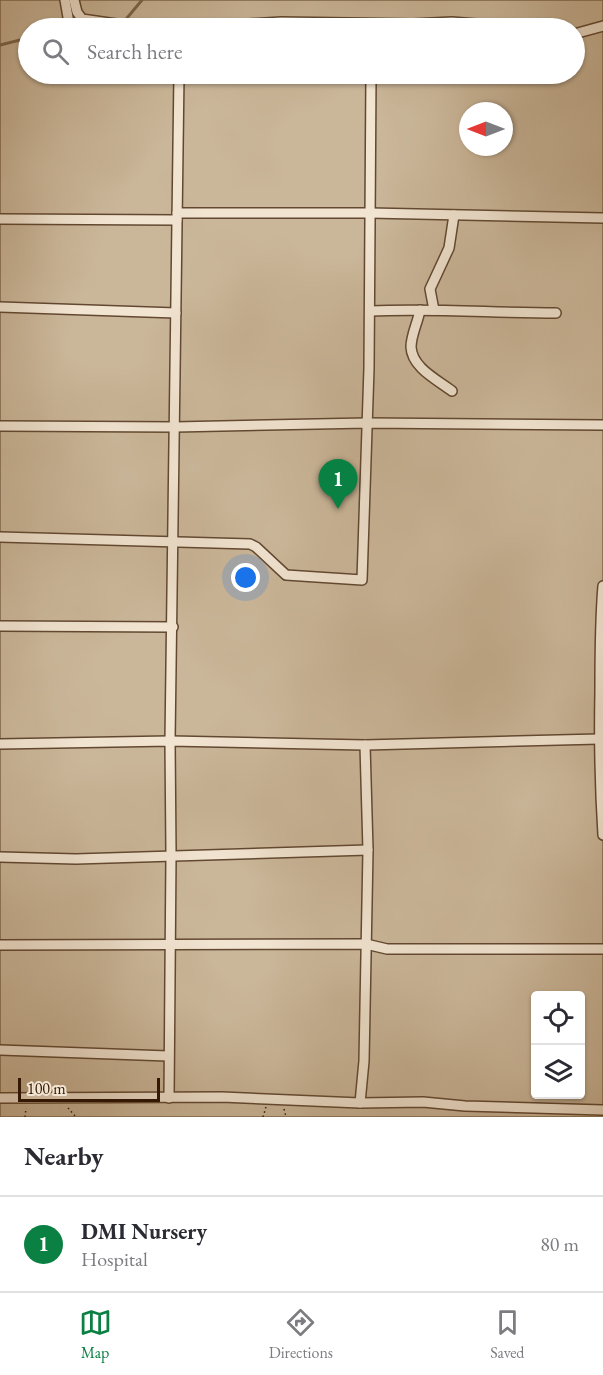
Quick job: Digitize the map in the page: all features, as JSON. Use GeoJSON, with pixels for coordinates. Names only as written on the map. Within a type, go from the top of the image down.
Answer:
{"type":"FeatureCollection","features":[{"type":"Feature","properties":{"kind":"street"},"geometry":{"type":"LineString","coordinates":[[65,0],[68,18]]}},
{"type":"Feature","properties":{"kind":"street"},"geometry":{"type":"LineString","coordinates":[[74,0],[81,18]]}},
{"type":"Feature","properties":{"kind":"street"},"geometry":{"type":"LineString","coordinates":[[585,31],[603,26]]}},
{"type":"Feature","properties":{"kind":"street"},"geometry":{"type":"LineString","coordinates":[[168,1098],[170,741],[179,84]]}},
{"type":"Feature","properties":{"kind":"street"},"geometry":{"type":"LineString","coordinates":[[0,537],[250,544],[286,575],[362,580],[370,310],[371,84]]}},
{"type":"Feature","properties":{"kind":"street"},"geometry":{"type":"LineString","coordinates":[[0,219],[370,213],[603,218]]}},
{"type":"Feature","properties":{"kind":"street"},"geometry":{"type":"LineString","coordinates":[[434,310],[430,289],[449,248],[454,215]]}},
{"type":"Feature","properties":{"kind":"street"},"geometry":{"type":"LineString","coordinates":[[0,307],[176,313]]}},
{"type":"Feature","properties":{"kind":"street"},"geometry":{"type":"LineString","coordinates":[[370,310],[556,313]]}},
{"type":"Feature","properties":{"kind":"street"},"geometry":{"type":"LineString","coordinates":[[420,310],[411,347],[415,360],[420,367],[452,392]]}},
{"type":"Feature","properties":{"kind":"street"},"geometry":{"type":"LineString","coordinates":[[0,426],[603,424]]}},
{"type":"Feature","properties":{"kind":"street"},"geometry":{"type":"LineString","coordinates":[[603,586],[600,743],[603,835]]}},
{"type":"Feature","properties":{"kind":"street"},"geometry":{"type":"LineString","coordinates":[[0,626],[173,627]]}},
{"type":"Feature","properties":{"kind":"street"},"geometry":{"type":"LineString","coordinates":[[0,744],[170,741],[365,746],[600,743]]}},
{"type":"Feature","properties":{"kind":"street"},"geometry":{"type":"LineString","coordinates":[[360,1103],[364,1061],[368,850],[365,746]]}},
{"type":"Feature","properties":{"kind":"street"},"geometry":{"type":"LineString","coordinates":[[0,857],[76,859],[171,854],[368,850]]}},
{"type":"Feature","properties":{"kind":"street"},"geometry":{"type":"LineString","coordinates":[[0,945],[366,944],[387,949],[603,949]]}},
{"type":"Feature","properties":{"kind":"street"},"geometry":{"type":"LineString","coordinates":[[0,1050],[168,1056]]}},
{"type":"Feature","properties":{"kind":"street"},"geometry":{"type":"LineString","coordinates":[[0,1098],[222,1097],[360,1103],[423,1102],[465,1106],[603,1110]]}},
{"type":"Feature","properties":{"kind":"shaded area"},"geometry":{"type":"Polygon","coordinates":[[[0,0],[603,0],[603,1117],[0,1117],[0,0]]]}},
{"type":"Feature","properties":{"kind":"waterway"},"geometry":{"type":"LineString","coordinates":[[127,18],[142,0]]}},
{"type":"Feature","properties":{"kind":"waterway"},"geometry":{"type":"LineString","coordinates":[[0,45],[18,40]]}},
{"type":"Feature","properties":{"kind":"place","name":"DMI Nursery"},"geometry":{"type":"Point","coordinates":[338,509]}}]}
